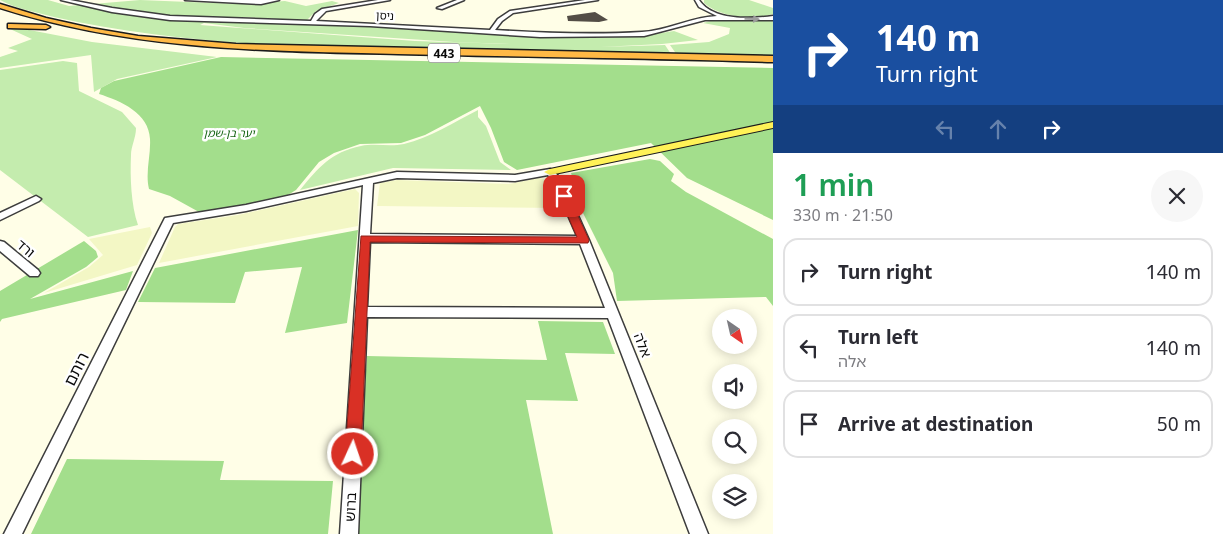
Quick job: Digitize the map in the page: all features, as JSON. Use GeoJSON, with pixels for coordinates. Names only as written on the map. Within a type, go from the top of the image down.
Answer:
{"type":"FeatureCollection","features":[{"type":"Feature","properties":{"kind":"highway","name":"443"},"geometry":{"type":"LineString","coordinates":[[0,6],[45,20],[108,32],[228,46],[319,50],[773,59]]}},
{"type":"Feature","properties":{"kind":"highway","name":"443"},"geometry":{"type":"LineString","coordinates":[[0,15],[55,28],[146,44],[259,54],[773,65]]}},
{"type":"Feature","properties":{"kind":"highway"},"geometry":{"type":"LineString","coordinates":[[10,26],[55,28]]}},
{"type":"Feature","properties":{"kind":"main road"},"geometry":{"type":"LineString","coordinates":[[550,172],[773,125]]}},
{"type":"Feature","properties":{"kind":"street","name":"ניסן"},"geometry":{"type":"LineString","coordinates":[[64,0],[112,10],[170,18],[313,22],[540,35],[625,36],[660,31],[706,18],[730,17]]}},
{"type":"Feature","properties":{"kind":"street"},"geometry":{"type":"LineString","coordinates":[[187,0],[240,2],[277,0]]}},
{"type":"Feature","properties":{"kind":"street"},"geometry":{"type":"LineString","coordinates":[[313,22],[316,15],[324,10],[388,0]]}},
{"type":"Feature","properties":{"kind":"street"},"geometry":{"type":"LineString","coordinates":[[440,8],[462,0]]}},
{"type":"Feature","properties":{"kind":"street"},"geometry":{"type":"LineString","coordinates":[[491,32],[500,20],[512,12],[574,1],[596,0]]}},
{"type":"Feature","properties":{"kind":"street"},"geometry":{"type":"LineString","coordinates":[[697,0],[699,5],[710,11],[730,17],[752,20],[773,18]]}},
{"type":"Feature","properties":{"kind":"street"},"geometry":{"type":"LineString","coordinates":[[706,18],[712,14],[710,11]]}},
{"type":"Feature","properties":{"kind":"street"},"geometry":{"type":"LineString","coordinates":[[368,181],[397,175],[516,178],[550,172]]}},
{"type":"Feature","properties":{"kind":"street","name":"אלה"},"geometry":{"type":"LineString","coordinates":[[550,172],[558,182],[584,240],[699,534]]}},
{"type":"Feature","properties":{"kind":"street","name":"רותם"},"geometry":{"type":"LineString","coordinates":[[13,534],[169,220],[246,208],[368,181]]}},
{"type":"Feature","properties":{"kind":"street","name":"ברוש"},"geometry":{"type":"LineString","coordinates":[[349,534],[368,181]]}},
{"type":"Feature","properties":{"kind":"street"},"geometry":{"type":"LineString","coordinates":[[0,217],[36,199]]}},
{"type":"Feature","properties":{"kind":"street"},"geometry":{"type":"LineString","coordinates":[[364,238],[584,240]]}},
{"type":"Feature","properties":{"kind":"street","name":"ורד"},"geometry":{"type":"LineString","coordinates":[[0,245],[34,273]]}},
{"type":"Feature","properties":{"kind":"street"},"geometry":{"type":"LineString","coordinates":[[360,312],[613,313]]}},
{"type":"Feature","properties":{"kind":"green space"},"geometry":{"type":"Polygon","coordinates":[[[0,0],[48,0],[69,6],[140,0],[238,4],[285,1],[306,6],[332,1],[339,3],[316,11],[307,20],[227,17],[206,22],[371,25],[540,37],[598,38],[642,36],[674,31],[698,40],[600,47],[665,45],[671,54],[254,44],[104,27],[54,17],[0,0]],[[204,23],[200,25],[415,41],[598,47],[454,42],[244,28],[204,23]]]}},
{"type":"Feature","properties":{"kind":"green space"},"geometry":{"type":"Polygon","coordinates":[[[704,0],[749,0],[773,8],[773,14],[755,17],[728,15],[711,8],[704,3],[704,0]]]}},
{"type":"Feature","properties":{"kind":"green space"},"geometry":{"type":"Polygon","coordinates":[[[718,19],[773,21],[773,57],[677,55],[670,45],[709,42],[729,34],[730,28],[703,23],[718,19]]]}},
{"type":"Feature","properties":{"kind":"green space"},"geometry":{"type":"Polygon","coordinates":[[[19,28],[92,42],[217,57],[117,79],[94,92],[91,55],[0,68],[0,57],[18,51],[8,48],[32,39],[10,29],[19,28]]]}},
{"type":"Feature","properties":{"kind":"green space","name":"יער בן-שמן"},"geometry":{"type":"Polygon","coordinates":[[[221,57],[773,68],[773,220],[687,178],[651,143],[517,170],[504,162],[480,106],[425,135],[401,143],[360,144],[334,153],[319,162],[296,190],[283,198],[199,212],[170,196],[149,189],[150,139],[145,122],[125,104],[99,94],[101,88],[114,81],[221,57]]]}},
{"type":"Feature","properties":{"kind":"green space"},"geometry":{"type":"Polygon","coordinates":[[[63,61],[77,63],[79,91],[122,112],[136,128],[131,152],[131,172],[132,200],[138,225],[88,237],[0,170],[0,70],[63,61]]]}},
{"type":"Feature","properties":{"kind":"green space"},"geometry":{"type":"Polygon","coordinates":[[[478,110],[478,117],[486,126],[500,162],[511,170],[393,168],[300,190],[319,168],[341,152],[366,145],[399,145],[414,141],[433,134],[478,110]]]}},
{"type":"Feature","properties":{"kind":"green space"},"geometry":{"type":"Polygon","coordinates":[[[650,159],[660,161],[674,174],[671,181],[686,192],[773,239],[773,306],[766,297],[617,301],[613,273],[583,213],[571,173],[650,159]]]}},
{"type":"Feature","properties":{"kind":"green space"},"geometry":{"type":"Polygon","coordinates":[[[539,178],[551,180],[564,208],[377,206],[380,183],[397,180],[509,184],[539,178]]]}},
{"type":"Feature","properties":{"kind":"green space"},"geometry":{"type":"Polygon","coordinates":[[[355,189],[359,193],[358,226],[159,263],[178,224],[238,215],[355,189]]]}},
{"type":"Feature","properties":{"kind":"green space"},"geometry":{"type":"Polygon","coordinates":[[[150,227],[152,233],[137,265],[44,293],[89,267],[103,255],[89,239],[150,227]]]}},
{"type":"Feature","properties":{"kind":"green space"},"geometry":{"type":"Polygon","coordinates":[[[358,230],[347,323],[285,333],[302,267],[245,272],[235,303],[138,302],[155,268],[358,230]]]}},
{"type":"Feature","properties":{"kind":"green space"},"geometry":{"type":"Polygon","coordinates":[[[84,241],[96,251],[98,257],[86,267],[30,299],[133,271],[126,290],[2,319],[0,322],[0,291],[84,241]]]}},
{"type":"Feature","properties":{"kind":"green space"},"geometry":{"type":"Polygon","coordinates":[[[538,321],[603,322],[615,354],[565,353],[578,401],[526,400],[553,534],[355,534],[367,356],[547,360],[538,321]]]}},
{"type":"Feature","properties":{"kind":"green space"},"geometry":{"type":"Polygon","coordinates":[[[67,459],[224,461],[220,480],[333,481],[328,534],[31,534],[67,459]]]}},
{"type":"Feature","properties":{"kind":"building"},"geometry":{"type":"Polygon","coordinates":[[[595,12],[608,20],[599,22],[568,21],[567,16],[595,12]]]}},
{"type":"Feature","properties":{"kind":"route"},"geometry":{"type":"LineString","coordinates":[[353,454],[364,238],[584,240],[564,196]]}}]}
